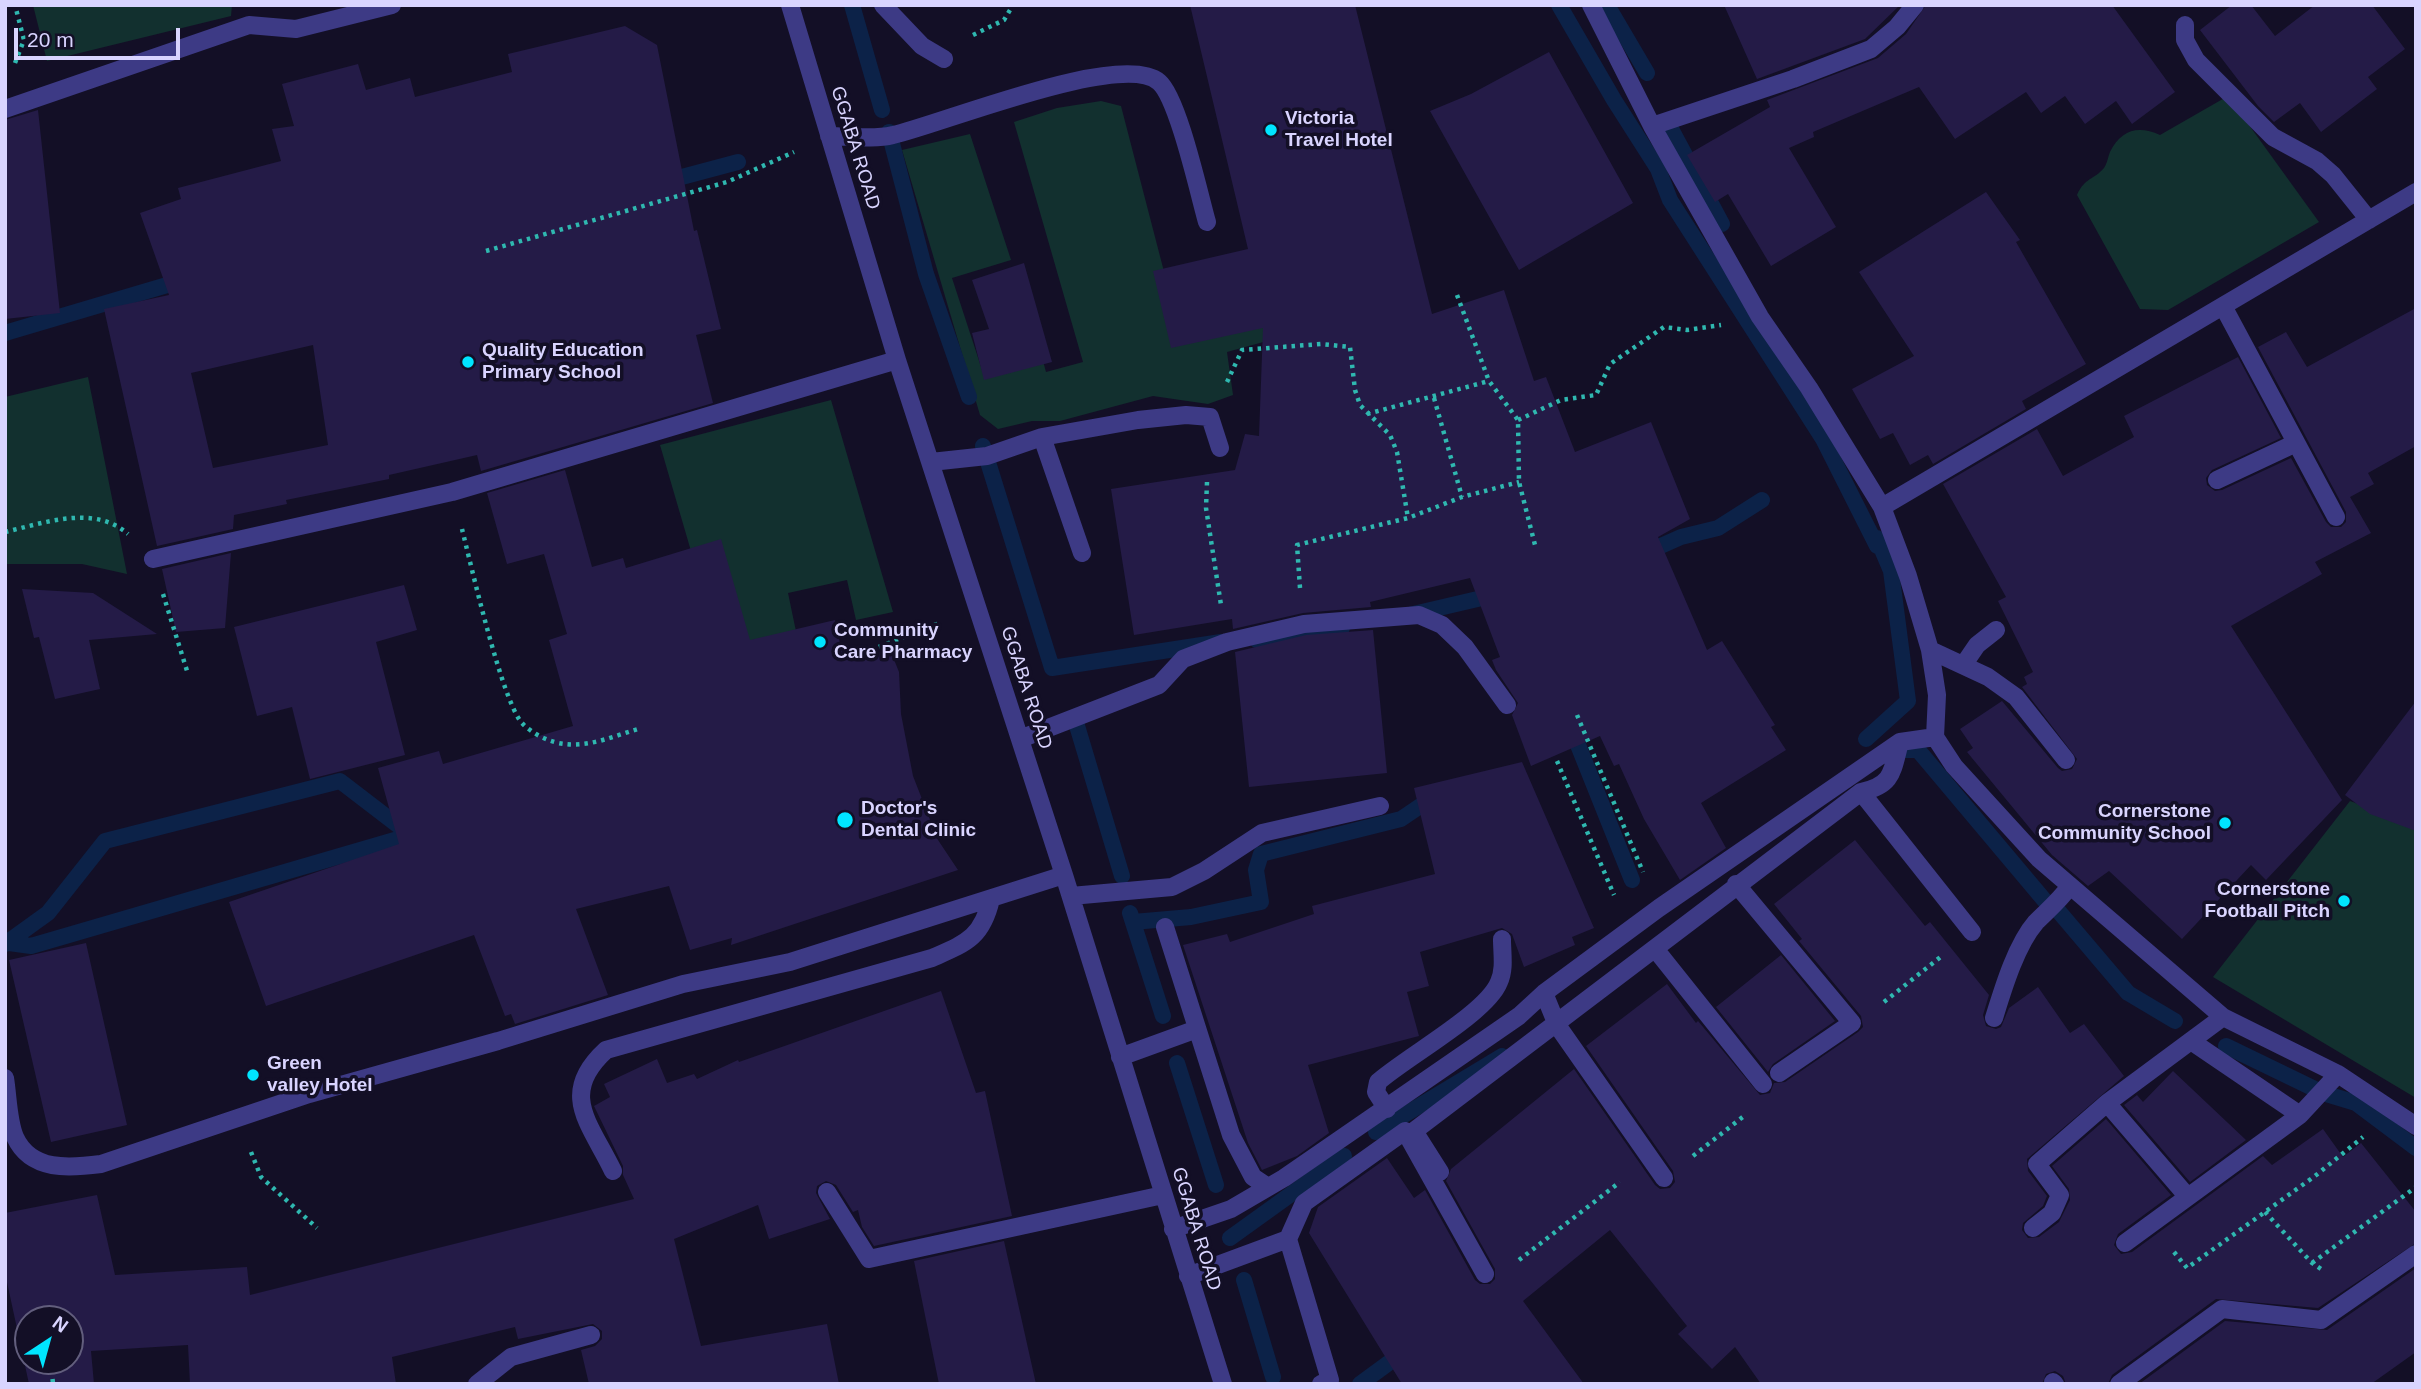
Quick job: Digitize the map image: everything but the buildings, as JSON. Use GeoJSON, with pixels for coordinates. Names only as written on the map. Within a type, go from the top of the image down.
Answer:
{"type":"FeatureCollection","features":[{"type":"Feature","properties":{"kind":"street"},"geometry":{"type":"LineString","coordinates":[[5,109],[249,25],[296,29],[392,5]]}},
{"type":"Feature","properties":{"kind":"street","name":"GGABA ROAD"},"geometry":{"type":"LineString","coordinates":[[790,5],[897,360],[1065,875],[1223,1384]]}},
{"type":"Feature","properties":{"kind":"street"},"geometry":{"type":"LineString","coordinates":[[883,5],[922,46],[944,59]]}},
{"type":"Feature","properties":{"kind":"street"},"geometry":{"type":"LineString","coordinates":[[1591,5],[1652,126],[1760,317],[1809,388],[1882,507],[1908,576],[1930,650],[1937,695],[1935,737],[1973,786],[2039,859],[2222,1017],[2338,1074],[2416,1126]]}},
{"type":"Feature","properties":{"kind":"street"},"geometry":{"type":"LineString","coordinates":[[1652,126],[1871,49],[1897,27],[1915,5]]}},
{"type":"Feature","properties":{"kind":"street"},"geometry":{"type":"LineString","coordinates":[[2185,25],[2185,40],[2196,60],[2273,137],[2317,161],[2333,175],[2369,220]]}},
{"type":"Feature","properties":{"kind":"street"},"geometry":{"type":"LineString","coordinates":[[829,136],[891,136],[986,104],[1119,72],[1150,76],[1170,96],[1208,222]]}},
{"type":"Feature","properties":{"kind":"street"},"geometry":{"type":"LineString","coordinates":[[1882,507],[2416,192]]}},
{"type":"Feature","properties":{"kind":"street"},"geometry":{"type":"LineString","coordinates":[[2223,306],[2336,517]]}},
{"type":"Feature","properties":{"kind":"street"},"geometry":{"type":"LineString","coordinates":[[153,559],[452,492],[897,360]]}},
{"type":"Feature","properties":{"kind":"street"},"geometry":{"type":"LineString","coordinates":[[931,462],[987,456],[1042,437],[1138,420],[1186,415],[1210,416],[1220,448]]}},
{"type":"Feature","properties":{"kind":"street"},"geometry":{"type":"LineString","coordinates":[[1042,437],[1082,553]]}},
{"type":"Feature","properties":{"kind":"street"},"geometry":{"type":"LineString","coordinates":[[2217,480],[2296,443]]}},
{"type":"Feature","properties":{"kind":"street"},"geometry":{"type":"LineString","coordinates":[[1020,739],[1159,685],[1183,659],[1227,642],[1304,624],[1419,615],[1442,625],[1465,647],[1507,705]]}},
{"type":"Feature","properties":{"kind":"street"},"geometry":{"type":"LineString","coordinates":[[1964,664],[1977,645],[1996,630]]}},
{"type":"Feature","properties":{"kind":"street"},"geometry":{"type":"LineString","coordinates":[[1930,650],[1964,664],[2017,697],[2066,760]]}},
{"type":"Feature","properties":{"kind":"street"},"geometry":{"type":"LineString","coordinates":[[1173,1229],[1231,1209],[1352,1133],[1519,1016],[1544,993],[1659,908],[1900,742],[1935,737]]}},
{"type":"Feature","properties":{"kind":"street"},"geometry":{"type":"LineString","coordinates":[[1440,1172],[1414,1131],[1656,950],[1736,884],[1861,792],[1881,788],[1890,777],[1900,742]]}},
{"type":"Feature","properties":{"kind":"street"},"geometry":{"type":"LineString","coordinates":[[1861,792],[1972,932]]}},
{"type":"Feature","properties":{"kind":"street"},"geometry":{"type":"LineString","coordinates":[[1070,896],[1172,887],[1204,871],[1262,833],[1380,806]]}},
{"type":"Feature","properties":{"kind":"street"},"geometry":{"type":"LineString","coordinates":[[5,1078],[15,1137],[30,1155],[47,1166],[78,1167],[101,1164],[309,1094],[498,1041],[683,984],[790,962],[1065,875]]}},
{"type":"Feature","properties":{"kind":"street"},"geometry":{"type":"LineString","coordinates":[[1736,884],[1852,1023],[1779,1073]]}},
{"type":"Feature","properties":{"kind":"street"},"geometry":{"type":"LineString","coordinates":[[1994,1018],[2007,976],[2035,923],[2055,907],[2070,886]]}},
{"type":"Feature","properties":{"kind":"street"},"geometry":{"type":"LineString","coordinates":[[612,1171],[580,1102],[579,1088],[584,1074],[606,1051],[932,958],[970,941],[980,929],[991,899]]}},
{"type":"Feature","properties":{"kind":"street"},"geometry":{"type":"LineString","coordinates":[[1165,928],[1231,1135],[1252,1177],[1268,1187]]}},
{"type":"Feature","properties":{"kind":"street"},"geometry":{"type":"LineString","coordinates":[[1387,1109],[1376,1092],[1378,1082],[1484,1003],[1499,984],[1503,965],[1502,939]]}},
{"type":"Feature","properties":{"kind":"street"},"geometry":{"type":"LineString","coordinates":[[1656,950],[1763,1084]]}},
{"type":"Feature","properties":{"kind":"street"},"geometry":{"type":"LineString","coordinates":[[1544,993],[1557,1025],[1664,1178]]}},
{"type":"Feature","properties":{"kind":"street"},"geometry":{"type":"LineString","coordinates":[[2033,1228],[2052,1213],[2060,1195],[2037,1164],[2106,1103],[2222,1017]]}},
{"type":"Feature","properties":{"kind":"street"},"geometry":{"type":"LineString","coordinates":[[1120,1057],[1197,1029]]}},
{"type":"Feature","properties":{"kind":"street"},"geometry":{"type":"LineString","coordinates":[[2191,1041],[2300,1115]]}},
{"type":"Feature","properties":{"kind":"street"},"geometry":{"type":"LineString","coordinates":[[2124,1243],[2300,1115],[2338,1074]]}},
{"type":"Feature","properties":{"kind":"street"},"geometry":{"type":"LineString","coordinates":[[2106,1103],[2188,1196]]}},
{"type":"Feature","properties":{"kind":"street"},"geometry":{"type":"LineString","coordinates":[[1321,1384],[1330,1380],[1288,1239],[1304,1203],[1405,1131],[1485,1274]]}},
{"type":"Feature","properties":{"kind":"street"},"geometry":{"type":"LineString","coordinates":[[1352,1133],[1369,1157]]}},
{"type":"Feature","properties":{"kind":"street"},"geometry":{"type":"LineString","coordinates":[[827,1192],[869,1259],[1163,1195]]}},
{"type":"Feature","properties":{"kind":"street"},"geometry":{"type":"LineString","coordinates":[[1188,1276],[1288,1239]]}},
{"type":"Feature","properties":{"kind":"street"},"geometry":{"type":"LineString","coordinates":[[2119,1384],[2222,1308],[2321,1320],[2416,1254]]}},
{"type":"Feature","properties":{"kind":"street"},"geometry":{"type":"LineString","coordinates":[[477,1384],[511,1357],[591,1335]]}},
{"type":"Feature","properties":{"kind":"path"},"geometry":{"type":"LineString","coordinates":[[11,66],[18,60],[24,40],[15,5]]}},
{"type":"Feature","properties":{"kind":"path"},"geometry":{"type":"LineString","coordinates":[[486,251],[727,183],[829,136]]}},
{"type":"Feature","properties":{"kind":"path"},"geometry":{"type":"LineString","coordinates":[[1457,295],[1489,381],[1518,419],[1519,482],[1535,545]]}},
{"type":"Feature","properties":{"kind":"path"},"geometry":{"type":"LineString","coordinates":[[1518,419],[1561,400],[1596,395],[1610,364],[1664,327],[1686,330],[1760,317]]}},
{"type":"Feature","properties":{"kind":"path"},"geometry":{"type":"LineString","coordinates":[[1222,609],[1206,508],[1210,416],[1242,350],[1321,344],[1350,347],[1355,390],[1367,415],[1390,435],[1397,452],[1408,518]]}},
{"type":"Feature","properties":{"kind":"path"},"geometry":{"type":"LineString","coordinates":[[1367,415],[1489,381]]}},
{"type":"Feature","properties":{"kind":"path"},"geometry":{"type":"LineString","coordinates":[[1434,398],[1462,498]]}},
{"type":"Feature","properties":{"kind":"path"},"geometry":{"type":"LineString","coordinates":[[1304,624],[1297,545],[1408,518],[1462,498],[1519,482]]}},
{"type":"Feature","properties":{"kind":"path"},"geometry":{"type":"LineString","coordinates":[[452,492],[509,695],[522,723],[540,736],[584,746],[638,729]]}},
{"type":"Feature","properties":{"kind":"path"},"geometry":{"type":"LineString","coordinates":[[5,532],[77,517],[103,519],[124,531],[153,559],[188,674]]}},
{"type":"Feature","properties":{"kind":"path"},"geometry":{"type":"LineString","coordinates":[[871,650],[978,607]]}},
{"type":"Feature","properties":{"kind":"path"},"geometry":{"type":"LineString","coordinates":[[1577,715],[1659,908]]}},
{"type":"Feature","properties":{"kind":"path"},"geometry":{"type":"LineString","coordinates":[[1557,761],[1629,931]]}},
{"type":"Feature","properties":{"kind":"path"},"geometry":{"type":"LineString","coordinates":[[1852,1023],[1882,1004],[1972,932]]}},
{"type":"Feature","properties":{"kind":"path"},"geometry":{"type":"LineString","coordinates":[[1664,1178],[1770,1095],[1763,1084]]}},
{"type":"Feature","properties":{"kind":"path"},"geometry":{"type":"LineString","coordinates":[[237,1119],[261,1177],[317,1228]]}},
{"type":"Feature","properties":{"kind":"path"},"geometry":{"type":"LineString","coordinates":[[2152,1224],[2187,1268],[2367,1133]]}},
{"type":"Feature","properties":{"kind":"path"},"geometry":{"type":"LineString","coordinates":[[1516,1262],[1652,1160]]}},
{"type":"Feature","properties":{"kind":"path"},"geometry":{"type":"LineString","coordinates":[[2312,1263],[2416,1187]]}},
{"type":"Feature","properties":{"kind":"path"},"geometry":{"type":"LineString","coordinates":[[2265,1212],[2312,1263],[2359,1295]]}},
{"type":"Feature","properties":{"kind":"green space"},"geometry":{"type":"Polygon","coordinates":[[[33,5],[232,5],[231,16],[47,61],[33,5]]]}},
{"type":"Feature","properties":{"kind":"green space"},"geometry":{"type":"Polygon","coordinates":[[[2228,96],[2319,222],[2168,310],[2140,309],[2077,195],[2086,182],[2104,168],[2114,145],[2125,134],[2144,130],[2160,135],[2228,96]]]}},
{"type":"Feature","properties":{"kind":"green space"},"geometry":{"type":"Polygon","coordinates":[[[1101,101],[1121,106],[1182,341],[1267,324],[1267,341],[1227,352],[1233,395],[1208,404],[1153,396],[1060,421],[1032,421],[998,429],[980,415],[902,150],[970,134],[1011,260],[952,278],[985,379],[1043,361],[1046,372],[1083,362],[1014,122],[1057,108],[1101,101]]]}},
{"type":"Feature","properties":{"kind":"green space"},"geometry":{"type":"Polygon","coordinates":[[[88,377],[127,574],[82,564],[5,564],[5,397],[88,377]]]}},
{"type":"Feature","properties":{"kind":"green space"},"geometry":{"type":"Polygon","coordinates":[[[831,400],[893,612],[856,620],[847,580],[788,593],[798,641],[760,649],[756,639],[735,645],[736,705],[660,445],[831,400]]]}},
{"type":"Feature","properties":{"kind":"green space","name":"Cornerstone Football Pitch"},"geometry":{"type":"Polygon","coordinates":[[[2350,801],[2416,825],[2416,1098],[2213,977],[2350,801]]]}},
{"type":"Feature","properties":{"kind":"waterway"},"geometry":{"type":"LineString","coordinates":[[852,5],[882,110]]}},
{"type":"Feature","properties":{"kind":"waterway"},"geometry":{"type":"LineString","coordinates":[[1559,5],[1658,169],[1670,200],[1823,439],[1877,546]]}},
{"type":"Feature","properties":{"kind":"waterway"},"geometry":{"type":"LineString","coordinates":[[1607,5],[1647,73]]}},
{"type":"Feature","properties":{"kind":"waterway"},"geometry":{"type":"LineString","coordinates":[[1670,127],[1722,224]]}},
{"type":"Feature","properties":{"kind":"waterway"},"geometry":{"type":"LineString","coordinates":[[889,132],[926,274],[969,397]]}},
{"type":"Feature","properties":{"kind":"waterway"},"geometry":{"type":"LineString","coordinates":[[663,182],[738,162]]}},
{"type":"Feature","properties":{"kind":"waterway"},"geometry":{"type":"LineString","coordinates":[[5,333],[184,280]]}},
{"type":"Feature","properties":{"kind":"waterway"},"geometry":{"type":"LineString","coordinates":[[983,446],[1052,668],[1050,661]]}},
{"type":"Feature","properties":{"kind":"waterway"},"geometry":{"type":"LineString","coordinates":[[1645,553],[1681,537],[1718,528],[1762,500]]}},
{"type":"Feature","properties":{"kind":"waterway"},"geometry":{"type":"LineString","coordinates":[[1866,739],[1908,701],[1891,571],[1877,538]]}},
{"type":"Feature","properties":{"kind":"waterway"},"geometry":{"type":"LineString","coordinates":[[1409,615],[1499,594]]}},
{"type":"Feature","properties":{"kind":"waterway"},"geometry":{"type":"LineString","coordinates":[[1257,640],[1342,628]]}},
{"type":"Feature","properties":{"kind":"waterway"},"geometry":{"type":"LineString","coordinates":[[1052,668],[1221,642]]}},
{"type":"Feature","properties":{"kind":"waterway"},"geometry":{"type":"LineString","coordinates":[[1075,719],[1122,876]]}},
{"type":"Feature","properties":{"kind":"waterway"},"geometry":{"type":"LineString","coordinates":[[1570,725],[1632,880]]}},
{"type":"Feature","properties":{"kind":"waterway"},"geometry":{"type":"LineString","coordinates":[[1889,755],[1898,750],[1918,750],[2045,901],[2055,907],[2128,993],[2175,1021]]}},
{"type":"Feature","properties":{"kind":"waterway"},"geometry":{"type":"LineString","coordinates":[[5,944],[48,913],[105,841],[340,781],[400,827],[413,826]]}},
{"type":"Feature","properties":{"kind":"waterway"},"geometry":{"type":"LineString","coordinates":[[1133,922],[1191,917],[1261,902],[1256,870],[1261,854],[1401,819],[1432,798]]}},
{"type":"Feature","properties":{"kind":"waterway"},"geometry":{"type":"LineString","coordinates":[[9,943],[31,946],[405,837]]}},
{"type":"Feature","properties":{"kind":"waterway"},"geometry":{"type":"LineString","coordinates":[[1130,913],[1163,1016]]}},
{"type":"Feature","properties":{"kind":"waterway"},"geometry":{"type":"LineString","coordinates":[[2226,1046],[2323,1093],[2356,1103],[2416,1148]]}},
{"type":"Feature","properties":{"kind":"waterway"},"geometry":{"type":"LineString","coordinates":[[1376,1132],[1502,1056]]}},
{"type":"Feature","properties":{"kind":"waterway"},"geometry":{"type":"LineString","coordinates":[[1177,1063],[1216,1185]]}},
{"type":"Feature","properties":{"kind":"waterway"},"geometry":{"type":"LineString","coordinates":[[1230,1238],[1344,1156]]}},
{"type":"Feature","properties":{"kind":"waterway"},"geometry":{"type":"LineString","coordinates":[[1244,1280],[1273,1377]]}},
{"type":"Feature","properties":{"kind":"waterway"},"geometry":{"type":"LineString","coordinates":[[1360,1384],[1405,1351]]}},
{"type":"Feature","properties":{"kind":"place","name":"Victoria Travel Hotel"},"geometry":{"type":"Point","coordinates":[1271,130]}},
{"type":"Feature","properties":{"kind":"place","name":"Quality Education Primary School"},"geometry":{"type":"Point","coordinates":[468,362]}},
{"type":"Feature","properties":{"kind":"place","name":"Community Care Pharmacy"},"geometry":{"type":"Point","coordinates":[820,642]}},
{"type":"Feature","properties":{"kind":"place","name":"Doctor's Dental Clinic"},"geometry":{"type":"Point","coordinates":[845,820]}},
{"type":"Feature","properties":{"kind":"place","name":"Cornerstone Community School"},"geometry":{"type":"Point","coordinates":[2225,823]}},
{"type":"Feature","properties":{"kind":"place","name":"Cornerstone Football Pitch"},"geometry":{"type":"Point","coordinates":[2344,901]}},
{"type":"Feature","properties":{"kind":"place","name":"Green valley Hotel"},"geometry":{"type":"Point","coordinates":[253,1075]}}]}
